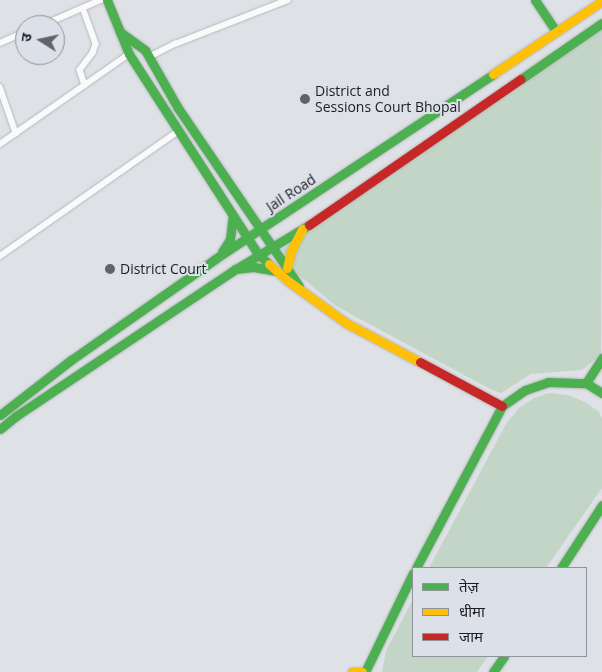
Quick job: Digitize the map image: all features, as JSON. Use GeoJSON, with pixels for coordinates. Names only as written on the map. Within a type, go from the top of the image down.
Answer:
{"type":"FeatureCollection","features":[{"type":"Feature","properties":{"kind":"main road"},"geometry":{"type":"LineString","coordinates":[[107,0],[129,54],[177,132],[258,254],[303,292],[346,323],[502,406]]}},
{"type":"Feature","properties":{"kind":"main road"},"geometry":{"type":"LineString","coordinates":[[535,0],[556,31]]}},
{"type":"Feature","properties":{"kind":"main road","name":"Jail Road"},"geometry":{"type":"LineString","coordinates":[[0,415],[71,360],[219,256],[602,1]]}},
{"type":"Feature","properties":{"kind":"main road"},"geometry":{"type":"LineString","coordinates":[[0,429],[16,416],[258,254],[302,228],[602,23]]}},
{"type":"Feature","properties":{"kind":"main road"},"geometry":{"type":"LineString","coordinates":[[120,32],[140,45],[149,57],[178,108],[303,292]]}},
{"type":"Feature","properties":{"kind":"main road"},"geometry":{"type":"LineString","coordinates":[[219,256],[230,239],[233,216]]}},
{"type":"Feature","properties":{"kind":"main road"},"geometry":{"type":"LineString","coordinates":[[287,268],[291,251],[302,228]]}},
{"type":"Feature","properties":{"kind":"main road"},"geometry":{"type":"LineString","coordinates":[[234,270],[254,267],[277,271]]}},
{"type":"Feature","properties":{"kind":"main road"},"geometry":{"type":"LineString","coordinates":[[586,383],[599,370],[602,358]]}},
{"type":"Feature","properties":{"kind":"main road"},"geometry":{"type":"LineString","coordinates":[[417,567],[502,406],[525,390],[548,382],[586,383],[602,393]]}},
{"type":"Feature","properties":{"kind":"main road"},"geometry":{"type":"LineString","coordinates":[[562,567],[602,506]]}},
{"type":"Feature","properties":{"kind":"main road"},"geometry":{"type":"LineString","coordinates":[[352,672],[363,672],[412,576]]}},
{"type":"Feature","properties":{"kind":"main road"},"geometry":{"type":"LineString","coordinates":[[493,672],[503,657]]}},
{"type":"Feature","properties":{"kind":"street"},"geometry":{"type":"LineString","coordinates":[[65,15],[101,0]]}},
{"type":"Feature","properties":{"kind":"street"},"geometry":{"type":"LineString","coordinates":[[149,57],[175,44],[288,0]]}},
{"type":"Feature","properties":{"kind":"street"},"geometry":{"type":"LineString","coordinates":[[83,8],[96,44],[94,53],[80,70],[85,85]]}},
{"type":"Feature","properties":{"kind":"street"},"geometry":{"type":"LineString","coordinates":[[0,43],[15,36]]}},
{"type":"Feature","properties":{"kind":"street"},"geometry":{"type":"LineString","coordinates":[[0,144],[129,54]]}},
{"type":"Feature","properties":{"kind":"street"},"geometry":{"type":"LineString","coordinates":[[0,87],[16,133]]}},
{"type":"Feature","properties":{"kind":"street"},"geometry":{"type":"LineString","coordinates":[[0,256],[177,132]]}},
{"type":"Feature","properties":{"kind":"green space"},"geometry":{"type":"Polygon","coordinates":[[[602,29],[601,355],[582,370],[531,374],[501,393],[490,389],[336,306],[295,272],[282,250],[602,29]]]}},
{"type":"Feature","properties":{"kind":"green space"},"geometry":{"type":"Polygon","coordinates":[[[549,393],[568,395],[585,402],[599,412],[602,419],[602,488],[547,567],[430,567],[506,424],[519,408],[534,398],[549,393]]]}},
{"type":"Feature","properties":{"kind":"green space"},"geometry":{"type":"Polygon","coordinates":[[[412,601],[412,657],[487,657],[477,672],[382,672],[386,651],[412,601]]]}},
{"type":"Feature","properties":{"kind":"traffic: fast"},"geometry":{"type":"LineString","coordinates":[[107,0],[129,54],[258,254],[269,264]]}},
{"type":"Feature","properties":{"kind":"traffic: fast"},"geometry":{"type":"LineString","coordinates":[[535,0],[556,31]]}},
{"type":"Feature","properties":{"kind":"traffic: fast"},"geometry":{"type":"LineString","coordinates":[[521,79],[602,23]]}},
{"type":"Feature","properties":{"kind":"traffic: fast"},"geometry":{"type":"LineString","coordinates":[[120,32],[145,50],[178,108],[299,286]]}},
{"type":"Feature","properties":{"kind":"traffic: fast"},"geometry":{"type":"LineString","coordinates":[[0,415],[71,360],[215,259],[493,74]]}},
{"type":"Feature","properties":{"kind":"traffic: fast"},"geometry":{"type":"LineString","coordinates":[[222,252],[230,239],[233,216]]}},
{"type":"Feature","properties":{"kind":"traffic: fast"},"geometry":{"type":"LineString","coordinates":[[0,429],[16,416],[234,270],[309,225]]}},
{"type":"Feature","properties":{"kind":"traffic: fast"},"geometry":{"type":"LineString","coordinates":[[235,269],[254,267],[277,271]]}},
{"type":"Feature","properties":{"kind":"traffic: fast"},"geometry":{"type":"LineString","coordinates":[[586,383],[602,358]]}},
{"type":"Feature","properties":{"kind":"traffic: fast"},"geometry":{"type":"LineString","coordinates":[[417,567],[502,406],[525,390],[548,382],[586,383],[602,393]]}},
{"type":"Feature","properties":{"kind":"traffic: fast"},"geometry":{"type":"LineString","coordinates":[[562,567],[602,505]]}},
{"type":"Feature","properties":{"kind":"traffic: fast"},"geometry":{"type":"LineString","coordinates":[[365,672],[412,575]]}},
{"type":"Feature","properties":{"kind":"traffic: fast"},"geometry":{"type":"LineString","coordinates":[[493,672],[503,657]]}},
{"type":"Feature","properties":{"kind":"traffic: slow"},"geometry":{"type":"LineString","coordinates":[[493,74],[602,1]]}},
{"type":"Feature","properties":{"kind":"traffic: slow"},"geometry":{"type":"LineString","coordinates":[[287,268],[291,251],[302,229]]}},
{"type":"Feature","properties":{"kind":"traffic: slow"},"geometry":{"type":"LineString","coordinates":[[269,264],[288,281],[346,323],[420,362]]}},
{"type":"Feature","properties":{"kind":"traffic: slow"},"geometry":{"type":"LineString","coordinates":[[352,672],[362,672]]}},
{"type":"Feature","properties":{"kind":"traffic: jam"},"geometry":{"type":"LineString","coordinates":[[309,225],[521,79]]}},
{"type":"Feature","properties":{"kind":"traffic: jam"},"geometry":{"type":"LineString","coordinates":[[420,362],[502,406]]}},
{"type":"Feature","properties":{"kind":"place","name":"District and Sessions Court Bhopal"},"geometry":{"type":"Point","coordinates":[305,99]}},
{"type":"Feature","properties":{"kind":"place","name":"District Court"},"geometry":{"type":"Point","coordinates":[110,269]}}]}
